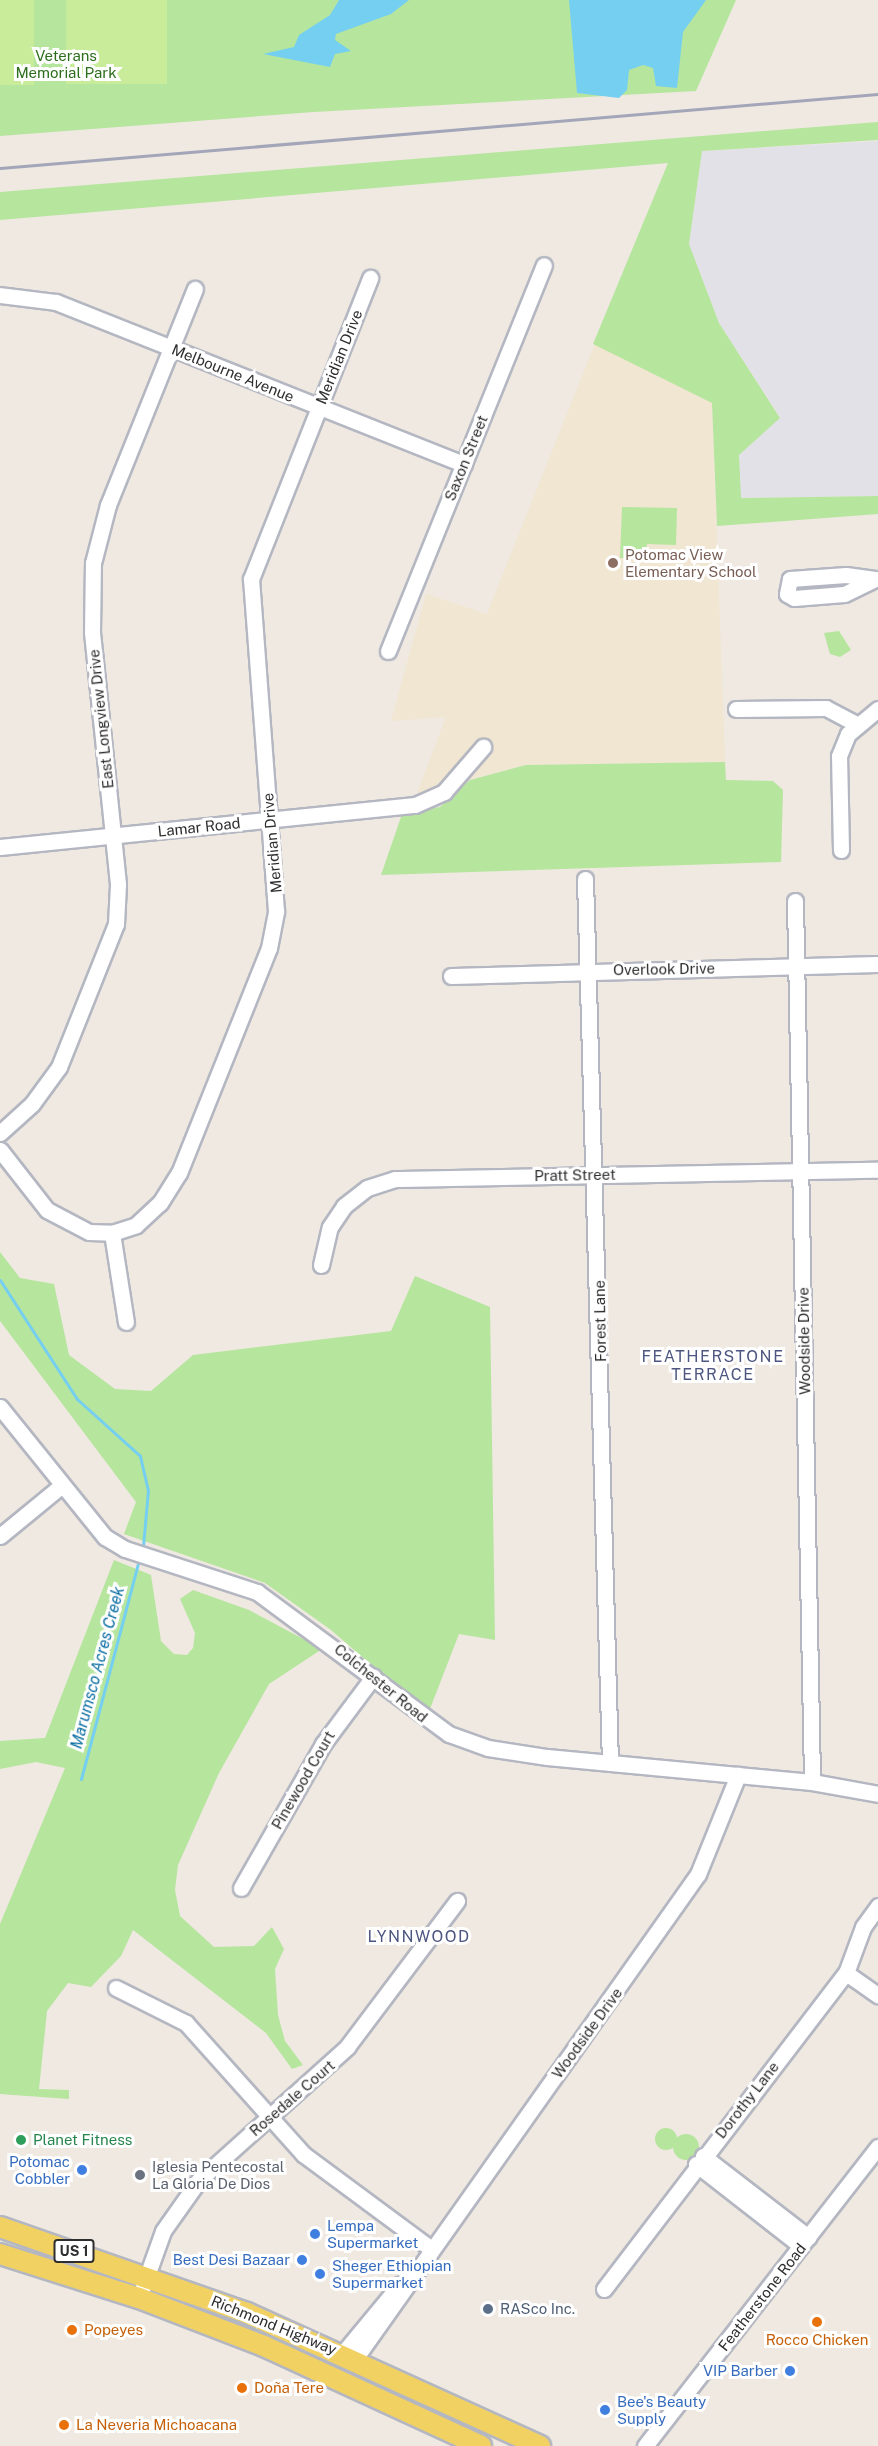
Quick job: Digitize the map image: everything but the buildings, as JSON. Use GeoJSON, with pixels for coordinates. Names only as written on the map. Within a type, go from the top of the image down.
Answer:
{"type":"FeatureCollection","features":[{"type":"Feature","properties":{"kind":"main road","name":"Richmond Highway"},"geometry":{"type":"LineString","coordinates":[[0,2228],[147,2276],[349,2356],[540,2446]]}},
{"type":"Feature","properties":{"kind":"main road","name":"Richmond Highway"},"geometry":{"type":"LineString","coordinates":[[0,2254],[139,2298],[288,2357],[481,2446]]}},
{"type":"Feature","properties":{"kind":"main road"},"geometry":{"type":"LineString","coordinates":[[288,2357],[335,2363],[349,2356]]}},
{"type":"Feature","properties":{"kind":"street","name":"Saxon Street"},"geometry":{"type":"LineString","coordinates":[[388,651],[544,265]]}},
{"type":"Feature","properties":{"kind":"street","name":"Meridian Drive"},"geometry":{"type":"LineString","coordinates":[[0,1150],[55,1217],[79,1230],[112,1233],[146,1218],[171,1188],[269,948],[277,899],[251,579],[370,278]]}},
{"type":"Feature","properties":{"kind":"street","name":"East Longview Drive"},"geometry":{"type":"LineString","coordinates":[[0,1133],[32,1104],[59,1067],[109,948],[118,900],[92,632],[93,563],[108,505],[195,289]]}},
{"type":"Feature","properties":{"kind":"street","name":"Melbourne Avenue"},"geometry":{"type":"LineString","coordinates":[[0,295],[56,302],[318,408],[464,464]]}},
{"type":"Feature","properties":{"kind":"street"},"geometry":{"type":"LineString","coordinates":[[790,579],[877,580],[844,594],[794,598],[786,594],[790,579]]}},
{"type":"Feature","properties":{"kind":"street"},"geometry":{"type":"LineString","coordinates":[[736,710],[816,707],[856,724]]}},
{"type":"Feature","properties":{"kind":"street"},"geometry":{"type":"LineString","coordinates":[[841,850],[839,756],[856,724],[878,709]]}},
{"type":"Feature","properties":{"kind":"street","name":"Lamar Road"},"geometry":{"type":"LineString","coordinates":[[0,847],[426,803],[449,788],[483,747]]}},
{"type":"Feature","properties":{"kind":"street","name":"Forest Lane"},"geometry":{"type":"LineString","coordinates":[[585,879],[591,970],[597,1174],[610,1763]]}},
{"type":"Feature","properties":{"kind":"street","name":"Woodside Drive"},"geometry":{"type":"LineString","coordinates":[[795,901],[812,1782]]}},
{"type":"Feature","properties":{"kind":"street","name":"Overlook Drive"},"geometry":{"type":"LineString","coordinates":[[451,976],[591,970],[878,964]]}},
{"type":"Feature","properties":{"kind":"street","name":"Pratt Street"},"geometry":{"type":"LineString","coordinates":[[321,1265],[340,1211],[381,1183],[597,1174],[878,1170]]}},
{"type":"Feature","properties":{"kind":"street"},"geometry":{"type":"LineString","coordinates":[[112,1233],[126,1322]]}},
{"type":"Feature","properties":{"kind":"street","name":"Colchester Road"},"geometry":{"type":"LineString","coordinates":[[0,1407],[62,1485],[116,1545],[257,1592],[373,1677],[430,1724],[468,1742],[610,1763],[812,1782],[878,1794]]}},
{"type":"Feature","properties":{"kind":"street"},"geometry":{"type":"LineString","coordinates":[[0,1536],[62,1485]]}},
{"type":"Feature","properties":{"kind":"street","name":"Pinewood Court"},"geometry":{"type":"LineString","coordinates":[[241,1888],[323,1744],[373,1677]]}},
{"type":"Feature","properties":{"kind":"street","name":"Woodside Drive"},"geometry":{"type":"LineString","coordinates":[[349,2356],[430,2248],[698,1874],[738,1775]]}},
{"type":"Feature","properties":{"kind":"street","name":"Rosedale Court"},"geometry":{"type":"LineString","coordinates":[[139,2298],[163,2231],[199,2180],[272,2117],[358,2034],[457,1901]]}},
{"type":"Feature","properties":{"kind":"street","name":"Dorothy Lane"},"geometry":{"type":"LineString","coordinates":[[604,2289],[700,2160],[846,1974],[861,1930],[878,1906]]}},
{"type":"Feature","properties":{"kind":"street"},"geometry":{"type":"LineString","coordinates":[[846,1974],[878,1995]]}},
{"type":"Feature","properties":{"kind":"street"},"geometry":{"type":"LineString","coordinates":[[116,1988],[186,2023],[316,2165],[430,2248]]}},
{"type":"Feature","properties":{"kind":"street","name":"Featherstone Road"},"geometry":{"type":"LineString","coordinates":[[645,2446],[878,2147]]}},
{"type":"Feature","properties":{"kind":"street"},"geometry":{"type":"LineString","coordinates":[[700,2160],[805,2242]]}},
{"type":"Feature","properties":{"kind":"shaded area"},"geometry":{"type":"Polygon","coordinates":[[[878,141],[878,496],[740,498],[739,455],[780,417],[719,323],[689,244],[702,151],[878,141]]]}},
{"type":"Feature","properties":{"kind":"shaded area","name":"Potomac View Elementary School"},"geometry":{"type":"Polygon","coordinates":[[[595,344],[712,403],[725,762],[526,765],[417,793],[446,717],[391,721],[426,594],[487,614],[595,344]]]}},
{"type":"Feature","properties":{"kind":"green space","name":"Veterans Memorial Park"},"geometry":{"type":"Polygon","coordinates":[[[0,0],[736,0],[696,91],[314,112],[0,136],[0,0]]]}},
{"type":"Feature","properties":{"kind":"green space"},"geometry":{"type":"Polygon","coordinates":[[[0,0],[34,0],[34,85],[0,85],[0,0]]]}},
{"type":"Feature","properties":{"kind":"green space"},"geometry":{"type":"Polygon","coordinates":[[[66,0],[167,0],[167,84],[66,84],[66,0]]]}},
{"type":"Feature","properties":{"kind":"green space"},"geometry":{"type":"Polygon","coordinates":[[[878,122],[878,140],[702,151],[689,244],[719,323],[780,418],[739,455],[741,498],[878,496],[878,514],[717,526],[712,403],[593,344],[668,163],[0,220],[0,192],[878,122]]]}},
{"type":"Feature","properties":{"kind":"green space"},"geometry":{"type":"Polygon","coordinates":[[[622,507],[677,508],[676,545],[647,544],[646,559],[620,558],[622,507]]]}},
{"type":"Feature","properties":{"kind":"green space"},"geometry":{"type":"Polygon","coordinates":[[[839,631],[851,650],[840,657],[830,654],[824,633],[839,631]]]}},
{"type":"Feature","properties":{"kind":"green space"},"geometry":{"type":"Polygon","coordinates":[[[725,762],[726,780],[773,781],[783,790],[781,862],[381,875],[402,814],[440,807],[470,780],[526,765],[725,762]]]}},
{"type":"Feature","properties":{"kind":"green space"},"geometry":{"type":"Polygon","coordinates":[[[0,1252],[20,1278],[54,1284],[69,1355],[115,1389],[151,1391],[193,1355],[391,1331],[415,1276],[490,1307],[495,1640],[459,1634],[428,1714],[331,1630],[265,1583],[124,1534],[136,1502],[0,1321],[0,1252]]]}},
{"type":"Feature","properties":{"kind":"green space"},"geometry":{"type":"Polygon","coordinates":[[[114,1560],[151,1575],[161,1641],[174,1654],[187,1655],[193,1648],[195,1633],[180,1599],[193,1590],[249,1610],[322,1649],[269,1684],[219,1773],[178,1865],[175,1890],[180,1916],[214,1947],[254,1946],[272,1927],[284,1949],[275,1969],[278,2015],[285,2041],[303,2065],[292,2069],[266,2033],[133,1930],[121,1956],[91,1987],[68,1983],[47,2011],[39,2089],[69,2090],[69,2099],[0,2094],[0,1924],[65,1768],[36,1762],[0,1769],[0,1741],[45,1738],[114,1560]]]}},
{"type":"Feature","properties":{"kind":"green space"},"geometry":{"type":"Polygon","coordinates":[[[662,2128],[670,2128],[677,2135],[677,2143],[670,2150],[662,2150],[655,2143],[655,2135],[662,2128]]]}},
{"type":"Feature","properties":{"kind":"green space"},"geometry":{"type":"Polygon","coordinates":[[[686,2134],[695,2138],[699,2147],[695,2156],[686,2160],[677,2156],[673,2147],[677,2138],[686,2134]]]}},
{"type":"Feature","properties":{"kind":"water"},"geometry":{"type":"Polygon","coordinates":[[[339,0],[409,0],[391,14],[336,34],[335,40],[351,51],[335,54],[330,67],[263,54],[294,47],[299,35],[330,15],[339,0]]]}},
{"type":"Feature","properties":{"kind":"water"},"geometry":{"type":"Polygon","coordinates":[[[569,0],[706,0],[683,32],[677,88],[656,86],[653,68],[643,65],[629,70],[627,90],[619,98],[577,93],[569,0]]]}},
{"type":"Feature","properties":{"kind":"waterway","name":"Marumsco Acres Creek"},"geometry":{"type":"LineString","coordinates":[[0,1280],[77,1399],[140,1456],[148,1490],[143,1546]]}},
{"type":"Feature","properties":{"kind":"waterway","name":"Marumsco Acres Creek"},"geometry":{"type":"LineString","coordinates":[[81,1779],[138,1563]]}},
{"type":"Feature","properties":{"kind":"railway"},"geometry":{"type":"LineString","coordinates":[[0,168],[878,94]]}},
{"type":"Feature","properties":{"kind":"place","name":"Potomac View Elementary School"},"geometry":{"type":"Point","coordinates":[613,563]}},
{"type":"Feature","properties":{"kind":"place","name":"Planet Fitness"},"geometry":{"type":"Point","coordinates":[21,2140]}},
{"type":"Feature","properties":{"kind":"place","name":"Potomac Cobbler"},"geometry":{"type":"Point","coordinates":[82,2170]}},
{"type":"Feature","properties":{"kind":"place","name":"Iglesia Pentecostal La Gloria De Dios"},"geometry":{"type":"Point","coordinates":[140,2175]}},
{"type":"Feature","properties":{"kind":"place","name":"Lempa Supermarket"},"geometry":{"type":"Point","coordinates":[315,2234]}},
{"type":"Feature","properties":{"kind":"place","name":"Best Desi Bazaar"},"geometry":{"type":"Point","coordinates":[302,2260]}},
{"type":"Feature","properties":{"kind":"place","name":"Sheger Ethiopian Supermarket"},"geometry":{"type":"Point","coordinates":[320,2274]}},
{"type":"Feature","properties":{"kind":"place","name":"RASco Inc."},"geometry":{"type":"Point","coordinates":[488,2309]}},
{"type":"Feature","properties":{"kind":"place","name":"Rocco Chicken"},"geometry":{"type":"Point","coordinates":[817,2322]}},
{"type":"Feature","properties":{"kind":"place","name":"Popeyes"},"geometry":{"type":"Point","coordinates":[72,2330]}},
{"type":"Feature","properties":{"kind":"place","name":"VIP Barber"},"geometry":{"type":"Point","coordinates":[790,2371]}},
{"type":"Feature","properties":{"kind":"place","name":"Doña Tere"},"geometry":{"type":"Point","coordinates":[242,2388]}},
{"type":"Feature","properties":{"kind":"place","name":"Bee's Beauty Supply"},"geometry":{"type":"Point","coordinates":[605,2410]}},
{"type":"Feature","properties":{"kind":"place","name":"La Neveria Michoacana"},"geometry":{"type":"Point","coordinates":[64,2425]}},
{"type":"Feature","properties":{"kind":"district","name":"FEATHERSTONE TERRACE"},"geometry":{"type":"Point","coordinates":[713,1366]}},
{"type":"Feature","properties":{"kind":"district","name":"LYNNWOOD"},"geometry":{"type":"Point","coordinates":[419,1937]}}]}
